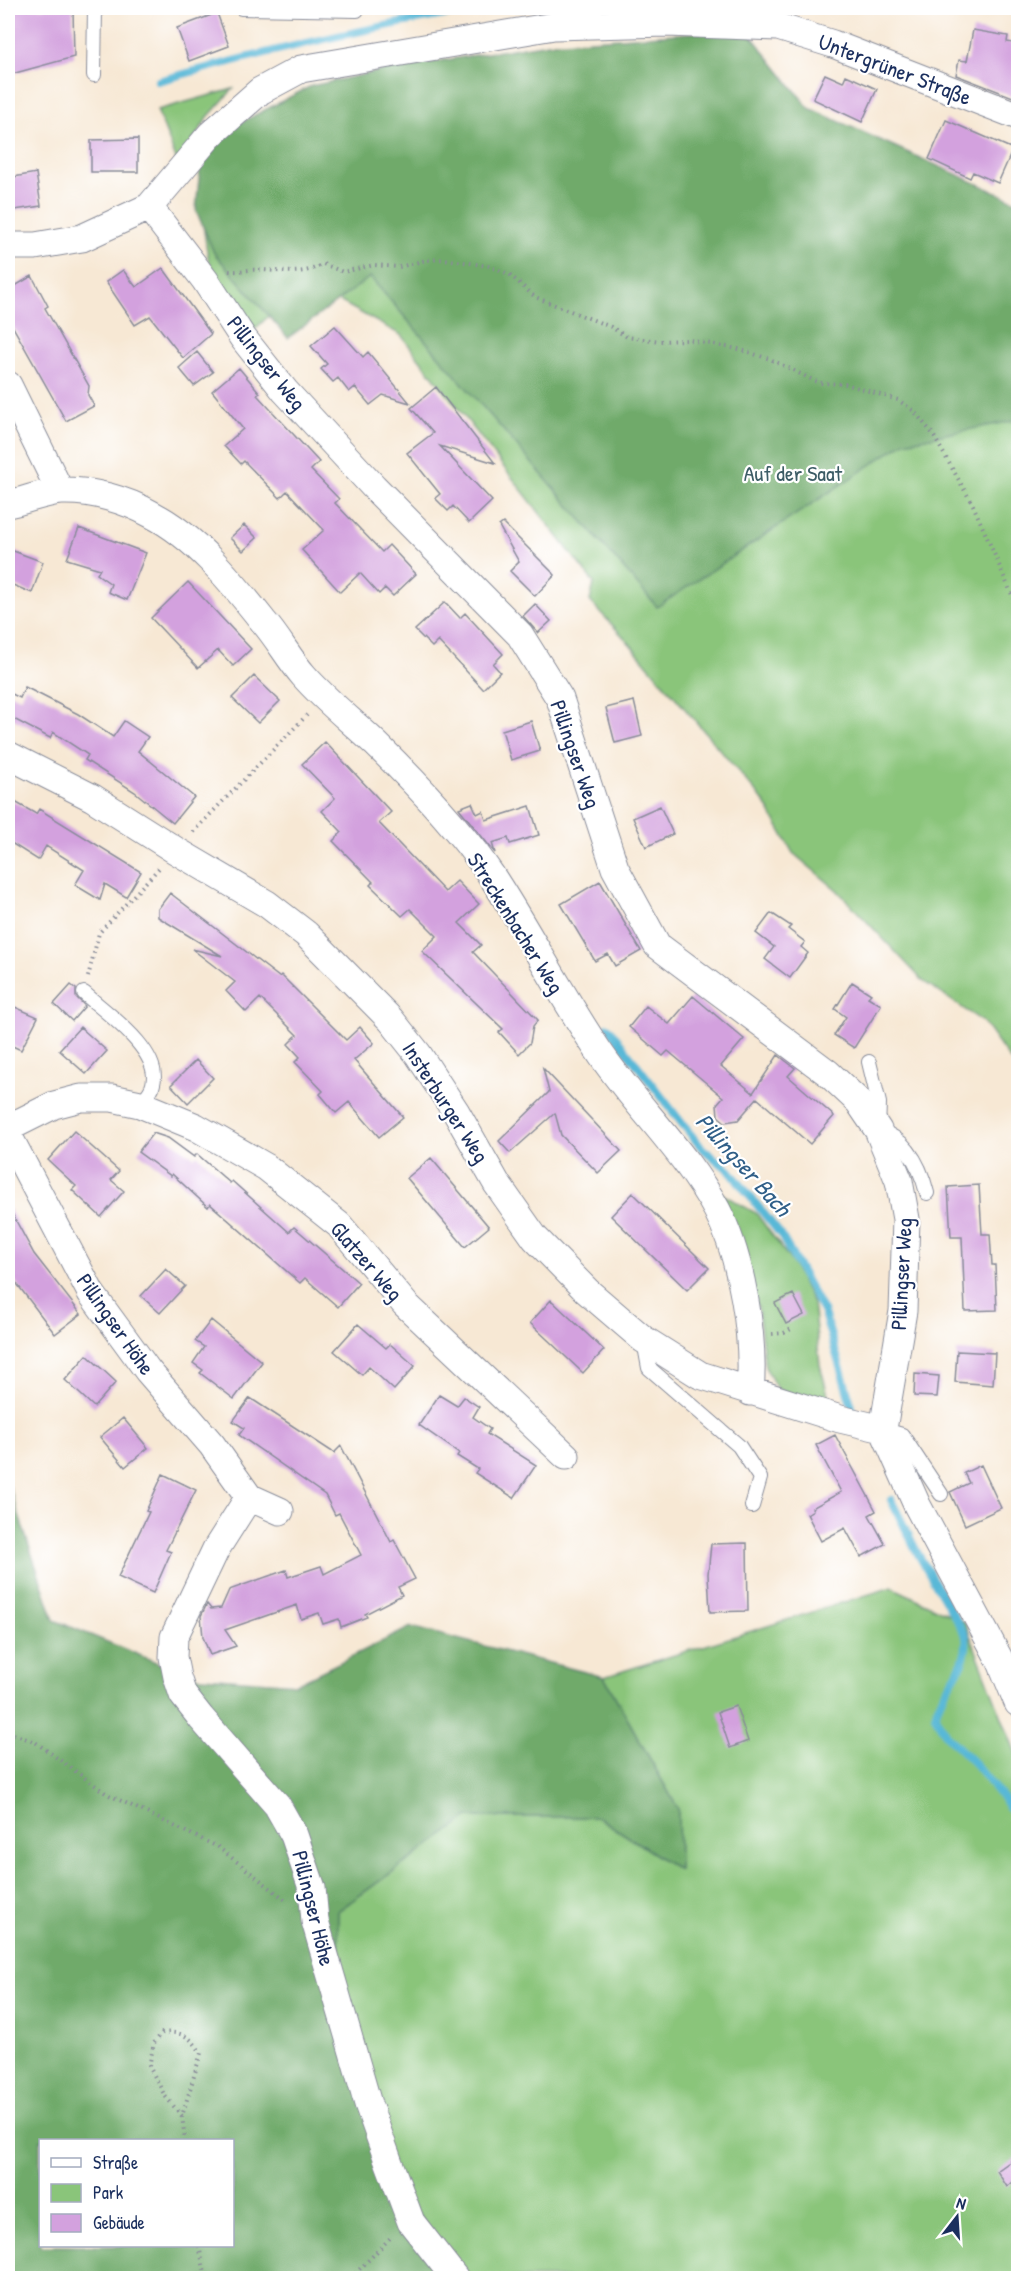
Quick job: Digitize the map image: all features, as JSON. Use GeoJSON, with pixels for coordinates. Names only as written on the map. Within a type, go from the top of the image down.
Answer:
{"type":"FeatureCollection","features":[{"type":"Feature","properties":{"kind":"street","name":"Untergrüner Straße"},"geometry":{"type":"LineString","coordinates":[[553,17],[667,24],[778,27],[832,44],[1018,116]]}},
{"type":"Feature","properties":{"kind":"street"},"geometry":{"type":"LineString","coordinates":[[8,246],[35,246],[82,238],[149,207],[210,135],[260,91],[302,69],[553,17]]}},
{"type":"Feature","properties":{"kind":"street","name":"Pillingser Weg"},"geometry":{"type":"LineString","coordinates":[[149,207],[205,280],[243,338],[285,391],[374,487],[520,635],[560,699],[615,868],[657,945],[828,1073],[859,1102],[878,1130],[899,1181],[906,1219],[903,1311],[883,1429]]}},
{"type":"Feature","properties":{"kind":"street"},"geometry":{"type":"LineString","coordinates":[[8,385],[60,491],[8,504]]}},
{"type":"Feature","properties":{"kind":"street","name":"Streckenbacher Weg"},"geometry":{"type":"LineString","coordinates":[[60,491],[87,493],[126,502],[177,530],[263,621],[302,673],[324,697],[376,744],[433,804],[490,874],[556,987],[603,1058],[695,1174],[718,1212],[740,1277],[750,1332],[753,1363],[750,1392]]}},
{"type":"Feature","properties":{"kind":"street","name":"Insterburger Weg"},"geometry":{"type":"LineString","coordinates":[[8,755],[93,798],[267,904],[306,934],[391,1020],[456,1112],[497,1184],[535,1238],[587,1291],[644,1339],[700,1375],[750,1392],[883,1429]]}},
{"type":"Feature","properties":{"kind":"street","name":"Glatzer Weg"},"geometry":{"type":"LineString","coordinates":[[8,1128],[54,1105],[81,1098],[112,1098],[140,1104],[196,1127],[266,1167],[339,1225],[405,1304],[566,1456]]}},
{"type":"Feature","properties":{"kind":"street","name":"Pillingser Höhe"},"geometry":{"type":"LineString","coordinates":[[8,1135],[91,1293],[148,1371],[212,1445],[249,1497],[216,1549],[174,1637],[173,1657],[183,1695],[286,1819],[302,1853],[312,1888],[315,1921],[368,2104],[411,2222],[455,2278]]}},
{"type":"Feature","properties":{"kind":"street"},"geometry":{"type":"LineString","coordinates":[[883,1429],[917,1505],[1001,1662],[1018,1702]]}},
{"type":"Feature","properties":{"kind":"street"},"geometry":{"type":"LineString","coordinates":[[249,1497],[280,1511]]}},
{"type":"Feature","properties":{"kind":"lane"},"geometry":{"type":"LineString","coordinates":[[94,75],[95,8]]}},
{"type":"Feature","properties":{"kind":"lane"},"geometry":{"type":"LineString","coordinates":[[241,8],[357,10]]}},
{"type":"Feature","properties":{"kind":"lane"},"geometry":{"type":"LineString","coordinates":[[84,993],[141,1044],[152,1063],[153,1084],[140,1104]]}},
{"type":"Feature","properties":{"kind":"lane"},"geometry":{"type":"LineString","coordinates":[[869,1062],[879,1103],[878,1130],[893,1135],[920,1165],[927,1193]]}},
{"type":"Feature","properties":{"kind":"lane"},"geometry":{"type":"LineString","coordinates":[[644,1339],[650,1368],[739,1446],[760,1478],[752,1506]]}},
{"type":"Feature","properties":{"kind":"lane"},"geometry":{"type":"LineString","coordinates":[[883,1429],[902,1435],[941,1494]]}},
{"type":"Feature","properties":{"kind":"path"},"geometry":{"type":"LineString","coordinates":[[205,280],[227,271],[284,270],[300,273],[322,264],[343,272],[374,265],[399,267],[426,260],[468,262],[509,274],[536,297],[611,327],[627,337],[660,341],[689,340],[727,346],[770,359],[819,383],[846,384],[891,397],[914,411],[932,433],[973,505],[1018,609]]}},
{"type":"Feature","properties":{"kind":"path"},"geometry":{"type":"LineString","coordinates":[[87,978],[99,933],[175,850],[324,697]]}},
{"type":"Feature","properties":{"kind":"path"},"geometry":{"type":"LineString","coordinates":[[8,1732],[35,1742],[107,1794],[218,1847],[315,1921]]}},
{"type":"Feature","properties":{"kind":"path"},"geometry":{"type":"LineString","coordinates":[[182,2116],[165,2096],[149,2066],[154,2043],[162,2033],[178,2032],[195,2043],[201,2053],[182,2116],[185,2139]]}},
{"type":"Feature","properties":{"kind":"path"},"geometry":{"type":"LineString","coordinates":[[351,2278],[379,2247],[411,2222]]}},
{"type":"Feature","properties":{"kind":"path"},"geometry":{"type":"LineString","coordinates":[[199,2247],[206,2278]]}},
{"type":"Feature","properties":{"kind":"green space","name":"Auf der Saat"},"geometry":{"type":"Polygon","coordinates":[[[746,29],[809,108],[1018,202],[1018,420],[905,442],[657,607],[370,277],[288,338],[214,253],[196,210],[200,168],[232,127],[311,86],[385,70],[548,43],[746,29]]]}},
{"type":"Feature","properties":{"kind":"green space"},"geometry":{"type":"Polygon","coordinates":[[[233,89],[208,117],[178,164],[157,110],[233,89]]]}},
{"type":"Feature","properties":{"kind":"green space","name":"Auf der Saat"},"geometry":{"type":"Polygon","coordinates":[[[794,102],[1018,300],[1018,1071],[983,1022],[923,981],[837,890],[793,853],[765,803],[630,644],[590,601],[594,583],[401,335],[305,282],[255,329],[210,270],[201,212],[794,102]]]}},
{"type":"Feature","properties":{"kind":"green space"},"geometry":{"type":"Polygon","coordinates":[[[722,1194],[756,1213],[792,1262],[813,1303],[820,1365],[832,1410],[777,1389],[765,1367],[758,1308],[722,1194]]]}},
{"type":"Feature","properties":{"kind":"green space"},"geometry":{"type":"Polygon","coordinates":[[[8,1483],[54,1620],[190,1676],[296,1684],[411,1627],[604,1677],[678,1809],[679,1870],[598,1817],[469,1817],[338,1911],[338,1941],[364,2098],[389,2171],[461,2278],[8,2278],[8,1483]]]}},
{"type":"Feature","properties":{"kind":"green space"},"geometry":{"type":"Polygon","coordinates":[[[892,1587],[965,1622],[1018,1759],[1018,2278],[461,2278],[407,2213],[364,2098],[337,1941],[338,1911],[469,1817],[598,1817],[679,1870],[678,1809],[604,1677],[892,1587]]]}},
{"type":"Feature","properties":{"kind":"building"},"geometry":{"type":"Polygon","coordinates":[[[8,8],[73,8],[74,57],[8,75],[8,8]]]}},
{"type":"Feature","properties":{"kind":"building"},"geometry":{"type":"Polygon","coordinates":[[[217,13],[229,46],[189,61],[177,28],[217,13]]]}},
{"type":"Feature","properties":{"kind":"building"},"geometry":{"type":"Polygon","coordinates":[[[973,30],[1008,36],[1007,42],[1018,44],[1018,99],[956,75],[959,60],[967,61],[973,30]]]}},
{"type":"Feature","properties":{"kind":"building"},"geometry":{"type":"Polygon","coordinates":[[[825,74],[843,82],[846,75],[877,89],[862,122],[813,99],[825,74]]]}},
{"type":"Feature","properties":{"kind":"building"},"geometry":{"type":"Polygon","coordinates":[[[946,120],[1013,149],[998,183],[973,172],[970,178],[929,159],[946,120]]]}},
{"type":"Feature","properties":{"kind":"building"},"geometry":{"type":"Polygon","coordinates":[[[138,139],[138,172],[91,172],[91,140],[138,139]]]}},
{"type":"Feature","properties":{"kind":"building"},"geometry":{"type":"Polygon","coordinates":[[[36,173],[41,206],[8,211],[8,178],[36,173]]]}},
{"type":"Feature","properties":{"kind":"building"},"geometry":{"type":"Polygon","coordinates":[[[163,268],[211,334],[183,358],[150,316],[135,325],[106,282],[123,270],[136,287],[163,268]]]}},
{"type":"Feature","properties":{"kind":"building"},"geometry":{"type":"Polygon","coordinates":[[[32,276],[48,306],[45,308],[89,386],[88,395],[94,406],[66,421],[8,318],[8,290],[32,276]]]}},
{"type":"Feature","properties":{"kind":"building"},"geometry":{"type":"Polygon","coordinates":[[[335,326],[363,357],[368,352],[410,403],[383,395],[370,405],[355,387],[349,392],[338,378],[333,382],[321,369],[327,364],[311,346],[335,326]]]}},
{"type":"Feature","properties":{"kind":"building"},"geometry":{"type":"Polygon","coordinates":[[[197,352],[213,372],[194,386],[179,368],[197,352]]]}},
{"type":"Feature","properties":{"kind":"building"},"geometry":{"type":"Polygon","coordinates":[[[239,368],[260,393],[257,395],[319,462],[311,470],[339,499],[335,503],[382,552],[389,545],[416,574],[393,596],[385,588],[379,594],[360,573],[340,592],[302,550],[324,530],[287,491],[280,498],[244,461],[241,464],[224,446],[243,429],[212,391],[239,368]]]}},
{"type":"Feature","properties":{"kind":"building"},"geometry":{"type":"Polygon","coordinates":[[[436,387],[495,463],[440,446],[492,501],[469,523],[453,506],[448,511],[435,498],[440,494],[407,453],[433,433],[411,408],[436,387]]]}},
{"type":"Feature","properties":{"kind":"building"},"geometry":{"type":"Polygon","coordinates":[[[503,523],[555,575],[535,596],[510,571],[519,562],[499,526],[503,523]]]}},
{"type":"Feature","properties":{"kind":"building"},"geometry":{"type":"Polygon","coordinates":[[[244,525],[257,538],[243,551],[230,538],[244,525]]]}},
{"type":"Feature","properties":{"kind":"building"},"geometry":{"type":"Polygon","coordinates":[[[79,528],[146,553],[127,600],[108,592],[111,584],[97,574],[100,569],[67,559],[79,528]]]}},
{"type":"Feature","properties":{"kind":"building"},"geometry":{"type":"Polygon","coordinates":[[[8,549],[43,562],[32,593],[8,583],[8,549]]]}},
{"type":"Feature","properties":{"kind":"building"},"geometry":{"type":"Polygon","coordinates":[[[188,582],[251,649],[233,666],[218,650],[198,668],[151,618],[188,582]]]}},
{"type":"Feature","properties":{"kind":"building"},"geometry":{"type":"Polygon","coordinates":[[[445,602],[460,618],[465,613],[503,654],[493,664],[500,672],[483,689],[438,641],[432,647],[415,630],[445,602]]]}},
{"type":"Feature","properties":{"kind":"building"},"geometry":{"type":"Polygon","coordinates":[[[535,604],[551,621],[538,633],[523,616],[535,604]]]}},
{"type":"Feature","properties":{"kind":"building"},"geometry":{"type":"Polygon","coordinates":[[[254,676],[280,701],[258,723],[232,698],[254,676]]]}},
{"type":"Feature","properties":{"kind":"building"},"geometry":{"type":"Polygon","coordinates":[[[25,687],[78,714],[113,737],[124,721],[148,737],[138,751],[194,797],[173,823],[135,792],[85,760],[88,755],[53,732],[50,738],[8,716],[8,692],[20,698],[25,687]]]}},
{"type":"Feature","properties":{"kind":"building"},"geometry":{"type":"Polygon","coordinates":[[[634,701],[642,736],[615,743],[606,708],[634,701]]]}},
{"type":"Feature","properties":{"kind":"building"},"geometry":{"type":"Polygon","coordinates":[[[531,721],[540,751],[511,760],[502,730],[531,721]]]}},
{"type":"Feature","properties":{"kind":"building"},"geometry":{"type":"Polygon","coordinates":[[[325,742],[391,812],[379,823],[445,892],[457,881],[479,904],[459,923],[481,945],[473,952],[538,1020],[533,1026],[530,1043],[519,1054],[499,1032],[503,1029],[422,951],[437,936],[410,909],[402,916],[370,885],[373,882],[333,841],[342,832],[322,811],[335,798],[302,764],[325,742]]]}},
{"type":"Feature","properties":{"kind":"building"},"geometry":{"type":"Polygon","coordinates":[[[8,798],[36,814],[39,809],[141,872],[126,897],[105,884],[100,900],[75,885],[84,870],[46,846],[38,860],[8,841],[8,798]]]}},
{"type":"Feature","properties":{"kind":"building"},"geometry":{"type":"Polygon","coordinates":[[[472,803],[477,814],[483,811],[486,820],[530,806],[539,835],[510,844],[508,838],[492,843],[495,853],[459,808],[472,803]]]}},
{"type":"Feature","properties":{"kind":"building"},"geometry":{"type":"Polygon","coordinates":[[[660,806],[673,834],[646,847],[633,818],[660,806]]]}},
{"type":"Feature","properties":{"kind":"building"},"geometry":{"type":"Polygon","coordinates":[[[600,881],[641,951],[615,966],[608,954],[595,961],[561,904],[600,881]]]}},
{"type":"Feature","properties":{"kind":"building"},"geometry":{"type":"Polygon","coordinates":[[[170,893],[279,977],[281,975],[346,1040],[360,1027],[374,1043],[354,1060],[403,1117],[379,1137],[349,1102],[336,1113],[320,1094],[323,1091],[295,1062],[300,1057],[288,1044],[297,1035],[260,998],[246,1012],[226,991],[235,982],[192,949],[222,956],[158,917],[158,909],[170,893]]]}},
{"type":"Feature","properties":{"kind":"building"},"geometry":{"type":"Polygon","coordinates":[[[771,913],[791,926],[788,929],[805,942],[801,947],[808,953],[790,978],[765,959],[774,947],[756,933],[771,913]]]}},
{"type":"Feature","properties":{"kind":"building"},"geometry":{"type":"Polygon","coordinates":[[[852,982],[871,994],[868,997],[881,1005],[854,1048],[834,1035],[846,1017],[835,1009],[852,982]]]}},
{"type":"Feature","properties":{"kind":"building"},"geometry":{"type":"Polygon","coordinates":[[[71,985],[76,989],[76,997],[85,1006],[72,1021],[54,1004],[71,985]]]}},
{"type":"Feature","properties":{"kind":"building"},"geometry":{"type":"Polygon","coordinates":[[[693,996],[744,1039],[721,1066],[753,1093],[778,1055],[795,1068],[788,1076],[834,1116],[810,1144],[757,1098],[738,1120],[725,1122],[718,1116],[717,1104],[723,1097],[668,1051],[663,1056],[629,1027],[646,1006],[669,1024],[693,996]]]}},
{"type":"Feature","properties":{"kind":"building"},"geometry":{"type":"Polygon","coordinates":[[[8,1004],[38,1017],[21,1050],[8,1044],[8,1004]]]}},
{"type":"Feature","properties":{"kind":"building"},"geometry":{"type":"Polygon","coordinates":[[[80,1027],[107,1051],[86,1074],[59,1050],[80,1027]]]}},
{"type":"Feature","properties":{"kind":"building"},"geometry":{"type":"Polygon","coordinates":[[[196,1060],[213,1078],[188,1103],[171,1085],[196,1060]]]}},
{"type":"Feature","properties":{"kind":"building"},"geometry":{"type":"Polygon","coordinates":[[[543,1068],[621,1151],[598,1173],[561,1135],[555,1113],[510,1153],[499,1141],[549,1092],[543,1068]]]}},
{"type":"Feature","properties":{"kind":"building"},"geometry":{"type":"Polygon","coordinates":[[[74,1131],[119,1171],[111,1180],[124,1191],[101,1217],[72,1190],[76,1186],[48,1160],[74,1131]]]}},
{"type":"Feature","properties":{"kind":"building"},"geometry":{"type":"Polygon","coordinates":[[[153,1133],[168,1138],[194,1157],[197,1154],[230,1183],[232,1181],[289,1232],[294,1227],[359,1283],[338,1307],[305,1278],[300,1283],[210,1204],[208,1207],[172,1174],[171,1176],[138,1152],[153,1133]]]}},
{"type":"Feature","properties":{"kind":"building"},"geometry":{"type":"Polygon","coordinates":[[[431,1158],[489,1227],[465,1247],[407,1178],[431,1158]]]}},
{"type":"Feature","properties":{"kind":"building"},"geometry":{"type":"Polygon","coordinates":[[[979,1185],[982,1234],[990,1234],[992,1265],[995,1265],[997,1310],[965,1311],[962,1237],[951,1237],[948,1187],[979,1185]]]}},
{"type":"Feature","properties":{"kind":"building"},"geometry":{"type":"Polygon","coordinates":[[[633,1193],[709,1268],[687,1290],[611,1216],[633,1193]]]}},
{"type":"Feature","properties":{"kind":"building"},"geometry":{"type":"Polygon","coordinates":[[[8,1206],[34,1254],[81,1314],[55,1334],[8,1272],[8,1206]]]}},
{"type":"Feature","properties":{"kind":"building"},"geometry":{"type":"Polygon","coordinates":[[[166,1269],[185,1286],[160,1313],[141,1296],[166,1269]]]}},
{"type":"Feature","properties":{"kind":"building"},"geometry":{"type":"Polygon","coordinates":[[[793,1294],[804,1315],[786,1324],[775,1303],[793,1294]]]}},
{"type":"Feature","properties":{"kind":"building"},"geometry":{"type":"Polygon","coordinates":[[[551,1300],[604,1350],[583,1373],[530,1323],[551,1300]]]}},
{"type":"Feature","properties":{"kind":"building"},"geometry":{"type":"Polygon","coordinates":[[[211,1320],[262,1362],[234,1399],[200,1373],[203,1370],[193,1363],[204,1347],[195,1341],[211,1320]]]}},
{"type":"Feature","properties":{"kind":"building"},"geometry":{"type":"Polygon","coordinates":[[[358,1324],[386,1348],[390,1344],[415,1366],[394,1390],[369,1367],[362,1375],[334,1351],[358,1324]]]}},
{"type":"Feature","properties":{"kind":"building"},"geometry":{"type":"Polygon","coordinates":[[[957,1351],[995,1353],[993,1385],[955,1382],[957,1351]]]}},
{"type":"Feature","properties":{"kind":"building"},"geometry":{"type":"Polygon","coordinates":[[[87,1355],[116,1382],[94,1407],[65,1380],[87,1355]]]}},
{"type":"Feature","properties":{"kind":"building"},"geometry":{"type":"Polygon","coordinates":[[[915,1374],[939,1376],[937,1397],[914,1396],[915,1374]]]}},
{"type":"Feature","properties":{"kind":"building"},"geometry":{"type":"Polygon","coordinates":[[[439,1395],[457,1406],[464,1397],[479,1407],[473,1417],[490,1429],[487,1434],[536,1465],[514,1498],[475,1473],[478,1469],[457,1456],[459,1453],[419,1425],[439,1395]]]}},
{"type":"Feature","properties":{"kind":"building"},"geometry":{"type":"Polygon","coordinates":[[[250,1398],[334,1453],[341,1446],[391,1542],[394,1540],[415,1579],[398,1587],[402,1595],[365,1614],[367,1617],[341,1627],[339,1619],[323,1624],[319,1613],[301,1619],[297,1605],[225,1630],[236,1646],[210,1655],[203,1637],[201,1616],[207,1604],[211,1609],[221,1608],[229,1590],[286,1570],[288,1577],[321,1566],[324,1574],[361,1555],[339,1513],[335,1515],[325,1495],[239,1435],[244,1428],[233,1421],[250,1398]]]}},
{"type":"Feature","properties":{"kind":"building"},"geometry":{"type":"Polygon","coordinates":[[[123,1418],[148,1448],[125,1467],[100,1437],[123,1418]]]}},
{"type":"Feature","properties":{"kind":"building"},"geometry":{"type":"Polygon","coordinates":[[[835,1435],[876,1511],[869,1515],[885,1544],[861,1557],[845,1528],[821,1541],[807,1514],[813,1510],[812,1508],[841,1492],[816,1445],[835,1435]]]}},
{"type":"Feature","properties":{"kind":"building"},"geometry":{"type":"Polygon","coordinates":[[[981,1465],[1001,1508],[965,1525],[950,1492],[969,1483],[964,1473],[981,1465]]]}},
{"type":"Feature","properties":{"kind":"building"},"geometry":{"type":"Polygon","coordinates":[[[163,1474],[196,1490],[166,1550],[171,1552],[153,1593],[118,1577],[149,1512],[146,1511],[163,1474]]]}},
{"type":"Feature","properties":{"kind":"building"},"geometry":{"type":"Polygon","coordinates":[[[747,1543],[748,1611],[710,1612],[708,1574],[711,1544],[747,1543]]]}},
{"type":"Feature","properties":{"kind":"building"},"geometry":{"type":"Polygon","coordinates":[[[736,1706],[748,1741],[730,1748],[718,1712],[736,1706]]]}},
{"type":"Feature","properties":{"kind":"building"},"geometry":{"type":"Polygon","coordinates":[[[1018,2156],[1018,2178],[1007,2187],[997,2171],[1018,2156]]]}},
{"type":"Feature","properties":{"kind":"waterway"},"geometry":{"type":"LineString","coordinates":[[158,81],[321,40],[403,22],[486,8]]}},
{"type":"Feature","properties":{"kind":"waterway","name":"Pillingser Bach"},"geometry":{"type":"LineString","coordinates":[[608,1027],[702,1148],[729,1170],[781,1235],[824,1313],[852,1407]]}},
{"type":"Feature","properties":{"kind":"waterway","name":"Pillingser Bach"},"geometry":{"type":"LineString","coordinates":[[891,1500],[918,1554],[966,1636],[964,1658],[943,1695],[935,1716],[947,1736],[976,1765],[1018,1818]]}}]}
